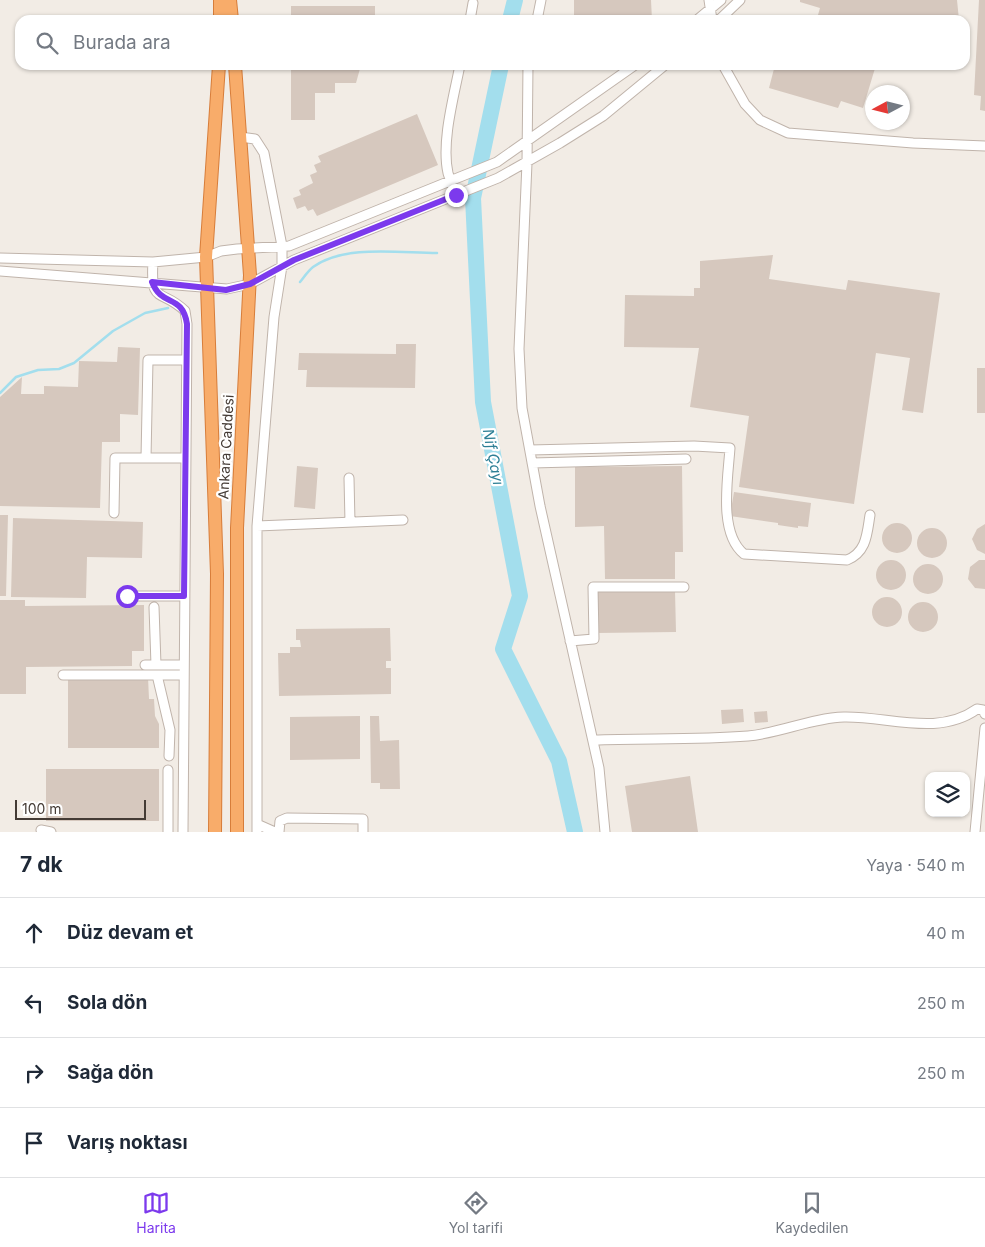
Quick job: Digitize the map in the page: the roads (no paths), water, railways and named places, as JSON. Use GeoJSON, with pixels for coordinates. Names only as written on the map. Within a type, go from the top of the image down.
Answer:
{"type":"FeatureCollection","features":[{"type":"Feature","properties":{"kind":"highway"},"geometry":{"type":"LineString","coordinates":[[220,0],[220,15]]}},
{"type":"Feature","properties":{"kind":"highway"},"geometry":{"type":"LineString","coordinates":[[230,0],[232,15]]}},
{"type":"Feature","properties":{"kind":"highway","name":"Ankara Caddesi"},"geometry":{"type":"LineString","coordinates":[[215,832],[217,574],[206,256],[219,70]]}},
{"type":"Feature","properties":{"kind":"highway","name":"Ankara Caddesi"},"geometry":{"type":"LineString","coordinates":[[235,70],[250,250],[250,284],[237,528],[237,832]]}},
{"type":"Feature","properties":{"kind":"street"},"geometry":{"type":"LineString","coordinates":[[538,15],[541,0]]}},
{"type":"Feature","properties":{"kind":"street"},"geometry":{"type":"LineString","coordinates":[[709,0],[712,15]]}},
{"type":"Feature","properties":{"kind":"street"},"geometry":{"type":"LineString","coordinates":[[704,15],[721,0]]}},
{"type":"Feature","properties":{"kind":"street"},"geometry":{"type":"LineString","coordinates":[[724,15],[740,0]]}},
{"type":"Feature","properties":{"kind":"street"},"geometry":{"type":"LineString","coordinates":[[471,15],[473,3]]}},
{"type":"Feature","properties":{"kind":"street"},"geometry":{"type":"LineString","coordinates":[[456,195],[446,156],[448,130],[459,70]]}},
{"type":"Feature","properties":{"kind":"street"},"geometry":{"type":"LineString","coordinates":[[528,70],[527,163],[519,349],[522,408],[570,641],[599,768],[605,832]]}},
{"type":"Feature","properties":{"kind":"street"},"geometry":{"type":"LineString","coordinates":[[0,258],[154,262],[206,256],[221,251],[289,246],[497,162],[527,143],[628,70]]}},
{"type":"Feature","properties":{"kind":"street"},"geometry":{"type":"LineString","coordinates":[[0,271],[152,282],[226,290],[250,284],[282,266],[498,178],[527,163],[603,116],[659,70]]}},
{"type":"Feature","properties":{"kind":"street"},"geometry":{"type":"LineString","coordinates":[[726,70],[745,104],[755,115],[760,120],[788,133],[913,143],[985,146]]}},
{"type":"Feature","properties":{"kind":"street"},"geometry":{"type":"LineString","coordinates":[[240,137],[255,139],[264,153],[282,246],[282,266],[274,317],[257,526],[257,828],[275,832]]}},
{"type":"Feature","properties":{"kind":"street"},"geometry":{"type":"LineString","coordinates":[[154,262],[152,282],[156,292],[179,305],[184,311],[187,324],[183,832]]}},
{"type":"Feature","properties":{"kind":"street"},"geometry":{"type":"LineString","coordinates":[[146,458],[148,360],[186,360]]}},
{"type":"Feature","properties":{"kind":"street"},"geometry":{"type":"LineString","coordinates":[[530,450],[694,446],[730,448],[727,495],[728,529],[733,542],[744,554],[847,560],[863,548],[870,515]]}},
{"type":"Feature","properties":{"kind":"street"},"geometry":{"type":"LineString","coordinates":[[114,513],[115,458],[185,458]]}},
{"type":"Feature","properties":{"kind":"street"},"geometry":{"type":"LineString","coordinates":[[532,463],[686,459]]}},
{"type":"Feature","properties":{"kind":"street"},"geometry":{"type":"LineString","coordinates":[[349,478],[350,522]]}},
{"type":"Feature","properties":{"kind":"street"},"geometry":{"type":"LineString","coordinates":[[257,526],[403,520]]}},
{"type":"Feature","properties":{"kind":"street"},"geometry":{"type":"LineString","coordinates":[[570,641],[594,639],[593,587],[684,587]]}},
{"type":"Feature","properties":{"kind":"street"},"geometry":{"type":"LineString","coordinates":[[127,596],[184,596]]}},
{"type":"Feature","properties":{"kind":"street"},"geometry":{"type":"LineString","coordinates":[[154,607],[156,665]]}},
{"type":"Feature","properties":{"kind":"street"},"geometry":{"type":"LineString","coordinates":[[145,665],[184,665]]}},
{"type":"Feature","properties":{"kind":"street"},"geometry":{"type":"LineString","coordinates":[[63,676],[184,674]]}},
{"type":"Feature","properties":{"kind":"street"},"geometry":{"type":"LineString","coordinates":[[157,675],[170,730],[169,756]]}},
{"type":"Feature","properties":{"kind":"street"},"geometry":{"type":"LineString","coordinates":[[593,740],[749,736],[811,721],[845,717],[904,724],[951,721],[967,716],[977,709],[983,710],[985,714]]}},
{"type":"Feature","properties":{"kind":"street"},"geometry":{"type":"LineString","coordinates":[[975,832],[985,728]]}},
{"type":"Feature","properties":{"kind":"street"},"geometry":{"type":"LineString","coordinates":[[168,770],[168,832]]}},
{"type":"Feature","properties":{"kind":"street"},"geometry":{"type":"LineString","coordinates":[[280,832],[280,821],[286,818],[363,819],[363,832]]}},
{"type":"Feature","properties":{"kind":"waterway","name":"Nif Çayı"},"geometry":{"type":"LineString","coordinates":[[511,15],[515,0]]}},
{"type":"Feature","properties":{"kind":"waterway","name":"Nif Çayı"},"geometry":{"type":"LineString","coordinates":[[500,70],[473,198],[483,402],[520,596],[503,649],[559,761],[575,832]]}},
{"type":"Feature","properties":{"kind":"waterway"},"geometry":{"type":"LineString","coordinates":[[300,282],[313,267],[341,255],[373,251],[437,253]]}},
{"type":"Feature","properties":{"kind":"waterway"},"geometry":{"type":"LineString","coordinates":[[0,393],[16,377],[38,370],[59,369],[74,363],[113,331],[145,313],[168,308]]}}]}
